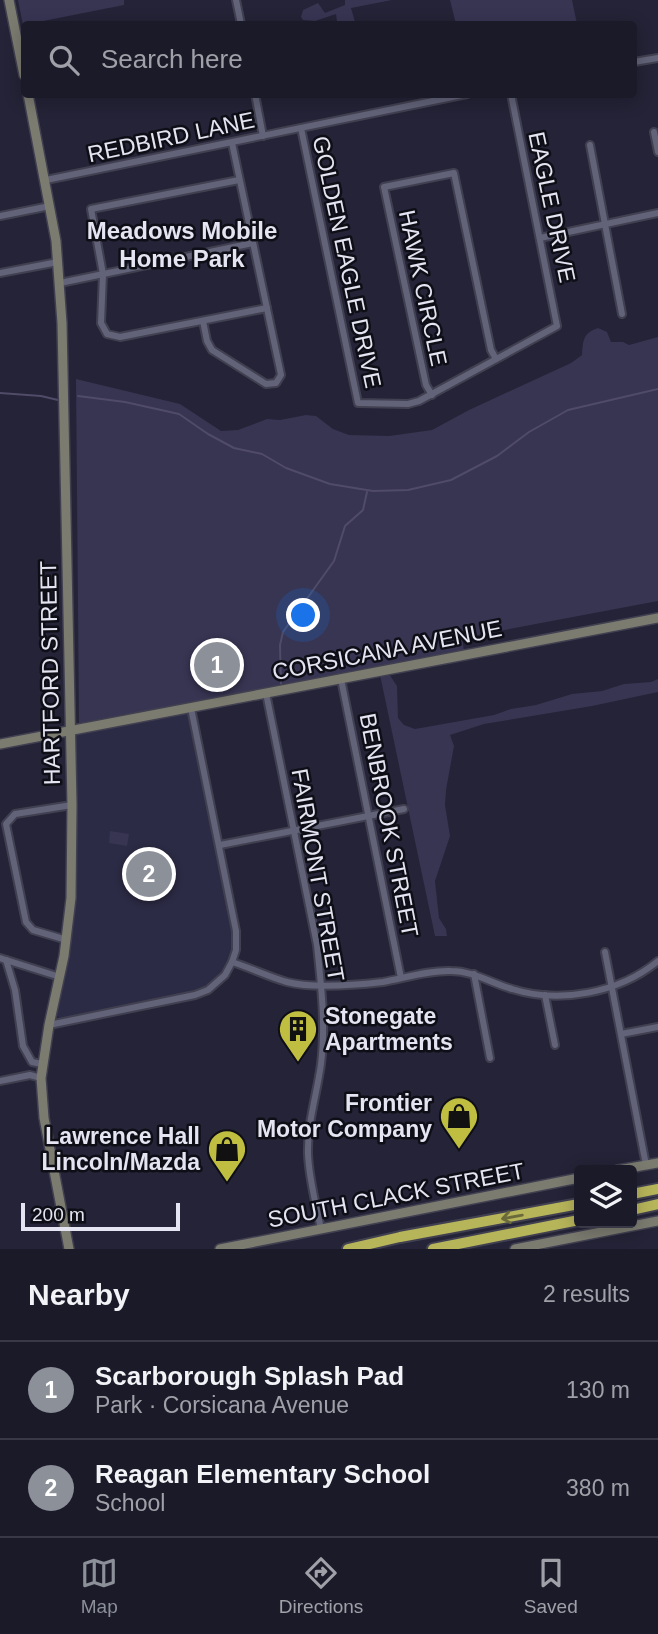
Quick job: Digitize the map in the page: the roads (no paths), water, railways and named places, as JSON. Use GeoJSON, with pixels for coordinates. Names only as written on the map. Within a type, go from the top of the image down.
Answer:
{"type":"FeatureCollection","features":[{"type":"Feature","properties":{"kind":"highway"},"geometry":{"type":"LineString","coordinates":[[637,1193],[658,1189]]}},
{"type":"Feature","properties":{"kind":"highway"},"geometry":{"type":"LineString","coordinates":[[637,1209],[658,1204]]}},
{"type":"Feature","properties":{"kind":"highway"},"geometry":{"type":"LineString","coordinates":[[348,1249],[574,1205]]}},
{"type":"Feature","properties":{"kind":"highway"},"geometry":{"type":"LineString","coordinates":[[432,1249],[574,1221]]}},
{"type":"Feature","properties":{"kind":"highway"},"geometry":{"type":"LineString","coordinates":[[473,1249],[574,1221]]}},
{"type":"Feature","properties":{"kind":"street"},"geometry":{"type":"LineString","coordinates":[[9,0],[21,60]]}},
{"type":"Feature","properties":{"kind":"street"},"geometry":{"type":"LineString","coordinates":[[236,0],[240,21]]}},
{"type":"Feature","properties":{"kind":"street"},"geometry":{"type":"LineString","coordinates":[[637,62],[658,58]]}},
{"type":"Feature","properties":{"kind":"street","name":"HARTFORD STREET"},"geometry":{"type":"LineString","coordinates":[[29,98],[46,180],[60,283],[72,805],[71,898],[67,940],[41,1078],[44,1118],[69,1249]]}},
{"type":"Feature","properties":{"kind":"street"},"geometry":{"type":"LineString","coordinates":[[256,98],[263,136]]}},
{"type":"Feature","properties":{"kind":"street","name":"REDBIRD LANE"},"geometry":{"type":"LineString","coordinates":[[46,180],[447,98]]}},
{"type":"Feature","properties":{"kind":"street","name":"EAGLE DRIVE"},"geometry":{"type":"LineString","coordinates":[[496,359],[557,326],[512,98]]}},
{"type":"Feature","properties":{"kind":"street","name":"GOLDEN EAGLE DRIVE"},"geometry":{"type":"LineString","coordinates":[[301,128],[358,403],[408,404],[432,395]]}},
{"type":"Feature","properties":{"kind":"street"},"geometry":{"type":"LineString","coordinates":[[654,132],[658,152]]}},
{"type":"Feature","properties":{"kind":"street"},"geometry":{"type":"LineString","coordinates":[[203,321],[207,341],[212,350],[266,384],[276,383],[281,375],[232,143]]}},
{"type":"Feature","properties":{"kind":"street"},"geometry":{"type":"LineString","coordinates":[[590,145],[622,314]]}},
{"type":"Feature","properties":{"kind":"street","name":"HAWK CIRCLE"},"geometry":{"type":"LineString","coordinates":[[432,395],[426,385],[384,187],[454,173],[491,350],[496,359]]}},
{"type":"Feature","properties":{"kind":"street"},"geometry":{"type":"LineString","coordinates":[[239,180],[92,209],[103,274],[101,323],[103,330],[113,337],[267,308]]}},
{"type":"Feature","properties":{"kind":"street"},"geometry":{"type":"LineString","coordinates":[[0,216],[50,205]]}},
{"type":"Feature","properties":{"kind":"street"},"geometry":{"type":"LineString","coordinates":[[540,238],[658,213]]}},
{"type":"Feature","properties":{"kind":"street"},"geometry":{"type":"LineString","coordinates":[[60,283],[253,243]]}},
{"type":"Feature","properties":{"kind":"street"},"geometry":{"type":"LineString","coordinates":[[0,273],[58,262]]}},
{"type":"Feature","properties":{"kind":"street"},"geometry":{"type":"LineString","coordinates":[[432,395],[496,359]]}},
{"type":"Feature","properties":{"kind":"street","name":"CORSICANA AVENUE"},"geometry":{"type":"LineString","coordinates":[[0,744],[658,618]]}},
{"type":"Feature","properties":{"kind":"street","name":"BENBROOK STREET"},"geometry":{"type":"LineString","coordinates":[[341,679],[401,978]]}},
{"type":"Feature","properties":{"kind":"street","name":"FAIRMONT STREET"},"geometry":{"type":"LineString","coordinates":[[266,693],[317,945],[322,985],[323,1048],[310,1121],[308,1153],[321,1229]]}},
{"type":"Feature","properties":{"kind":"street"},"geometry":{"type":"LineString","coordinates":[[49,1025],[195,995],[218,983],[232,962],[236,950],[236,931],[191,708]]}},
{"type":"Feature","properties":{"kind":"street"},"geometry":{"type":"LineString","coordinates":[[67,940],[33,930],[26,922],[6,824],[15,814],[72,805]]}},
{"type":"Feature","properties":{"kind":"street"},"geometry":{"type":"LineString","coordinates":[[220,845],[404,809]]}},
{"type":"Feature","properties":{"kind":"street"},"geometry":{"type":"LineString","coordinates":[[605,952],[646,1165]]}},
{"type":"Feature","properties":{"kind":"street"},"geometry":{"type":"LineString","coordinates":[[3,959],[60,977]]}},
{"type":"Feature","properties":{"kind":"street"},"geometry":{"type":"LineString","coordinates":[[3,959],[15,989],[23,1046],[32,1062],[42,1064]]}},
{"type":"Feature","properties":{"kind":"street"},"geometry":{"type":"LineString","coordinates":[[232,962],[288,982],[322,985],[368,984],[449,970],[474,974],[513,990],[545,995],[583,993],[612,987],[658,961]]}},
{"type":"Feature","properties":{"kind":"street"},"geometry":{"type":"LineString","coordinates":[[474,974],[490,1058]]}},
{"type":"Feature","properties":{"kind":"street"},"geometry":{"type":"LineString","coordinates":[[545,995],[555,1045]]}},
{"type":"Feature","properties":{"kind":"street"},"geometry":{"type":"LineString","coordinates":[[621,1034],[658,1027]]}},
{"type":"Feature","properties":{"kind":"street"},"geometry":{"type":"LineString","coordinates":[[0,1081],[30,1075],[41,1078]]}},
{"type":"Feature","properties":{"kind":"street"},"geometry":{"type":"LineString","coordinates":[[637,1167],[658,1163]]}},
{"type":"Feature","properties":{"kind":"street","name":"SOUTH CLACK STREET"},"geometry":{"type":"LineString","coordinates":[[220,1249],[574,1179]]}},
{"type":"Feature","properties":{"kind":"street"},"geometry":{"type":"LineString","coordinates":[[515,1249],[658,1221]]}},
{"type":"Feature","properties":{"kind":"waterway"},"geometry":{"type":"LineString","coordinates":[[78,396],[125,402],[179,414],[234,448],[262,454],[286,468],[330,484],[373,491],[408,490],[451,480],[497,456],[529,432],[568,410],[658,389]]}},
{"type":"Feature","properties":{"kind":"waterway"},"geometry":{"type":"LineString","coordinates":[[0,393],[58,400]]}},
{"type":"Feature","properties":{"kind":"waterway"},"geometry":{"type":"LineString","coordinates":[[281,686],[280,645],[283,632],[334,561],[345,526],[363,510],[367,492]]}},
{"type":"Feature","properties":{"kind":"place","name":"Scarborough Splash Pad"},"geometry":{"type":"Point","coordinates":[217,665]}},
{"type":"Feature","properties":{"kind":"place","name":"Reagan Elementary School"},"geometry":{"type":"Point","coordinates":[149,874]}},
{"type":"Feature","properties":{"kind":"place","name":"Stonegate Apartments"},"geometry":{"type":"Point","coordinates":[298,1063]}},
{"type":"Feature","properties":{"kind":"place","name":"Frontier Motor Company"},"geometry":{"type":"Point","coordinates":[459,1150]}},
{"type":"Feature","properties":{"kind":"place","name":"Lawrence Hall Lincoln/Mazda"},"geometry":{"type":"Point","coordinates":[227,1183]}},
{"type":"Feature","properties":{"kind":"district","name":"Meadows Mobile Home Park"},"geometry":{"type":"Point","coordinates":[182,245]}}]}
